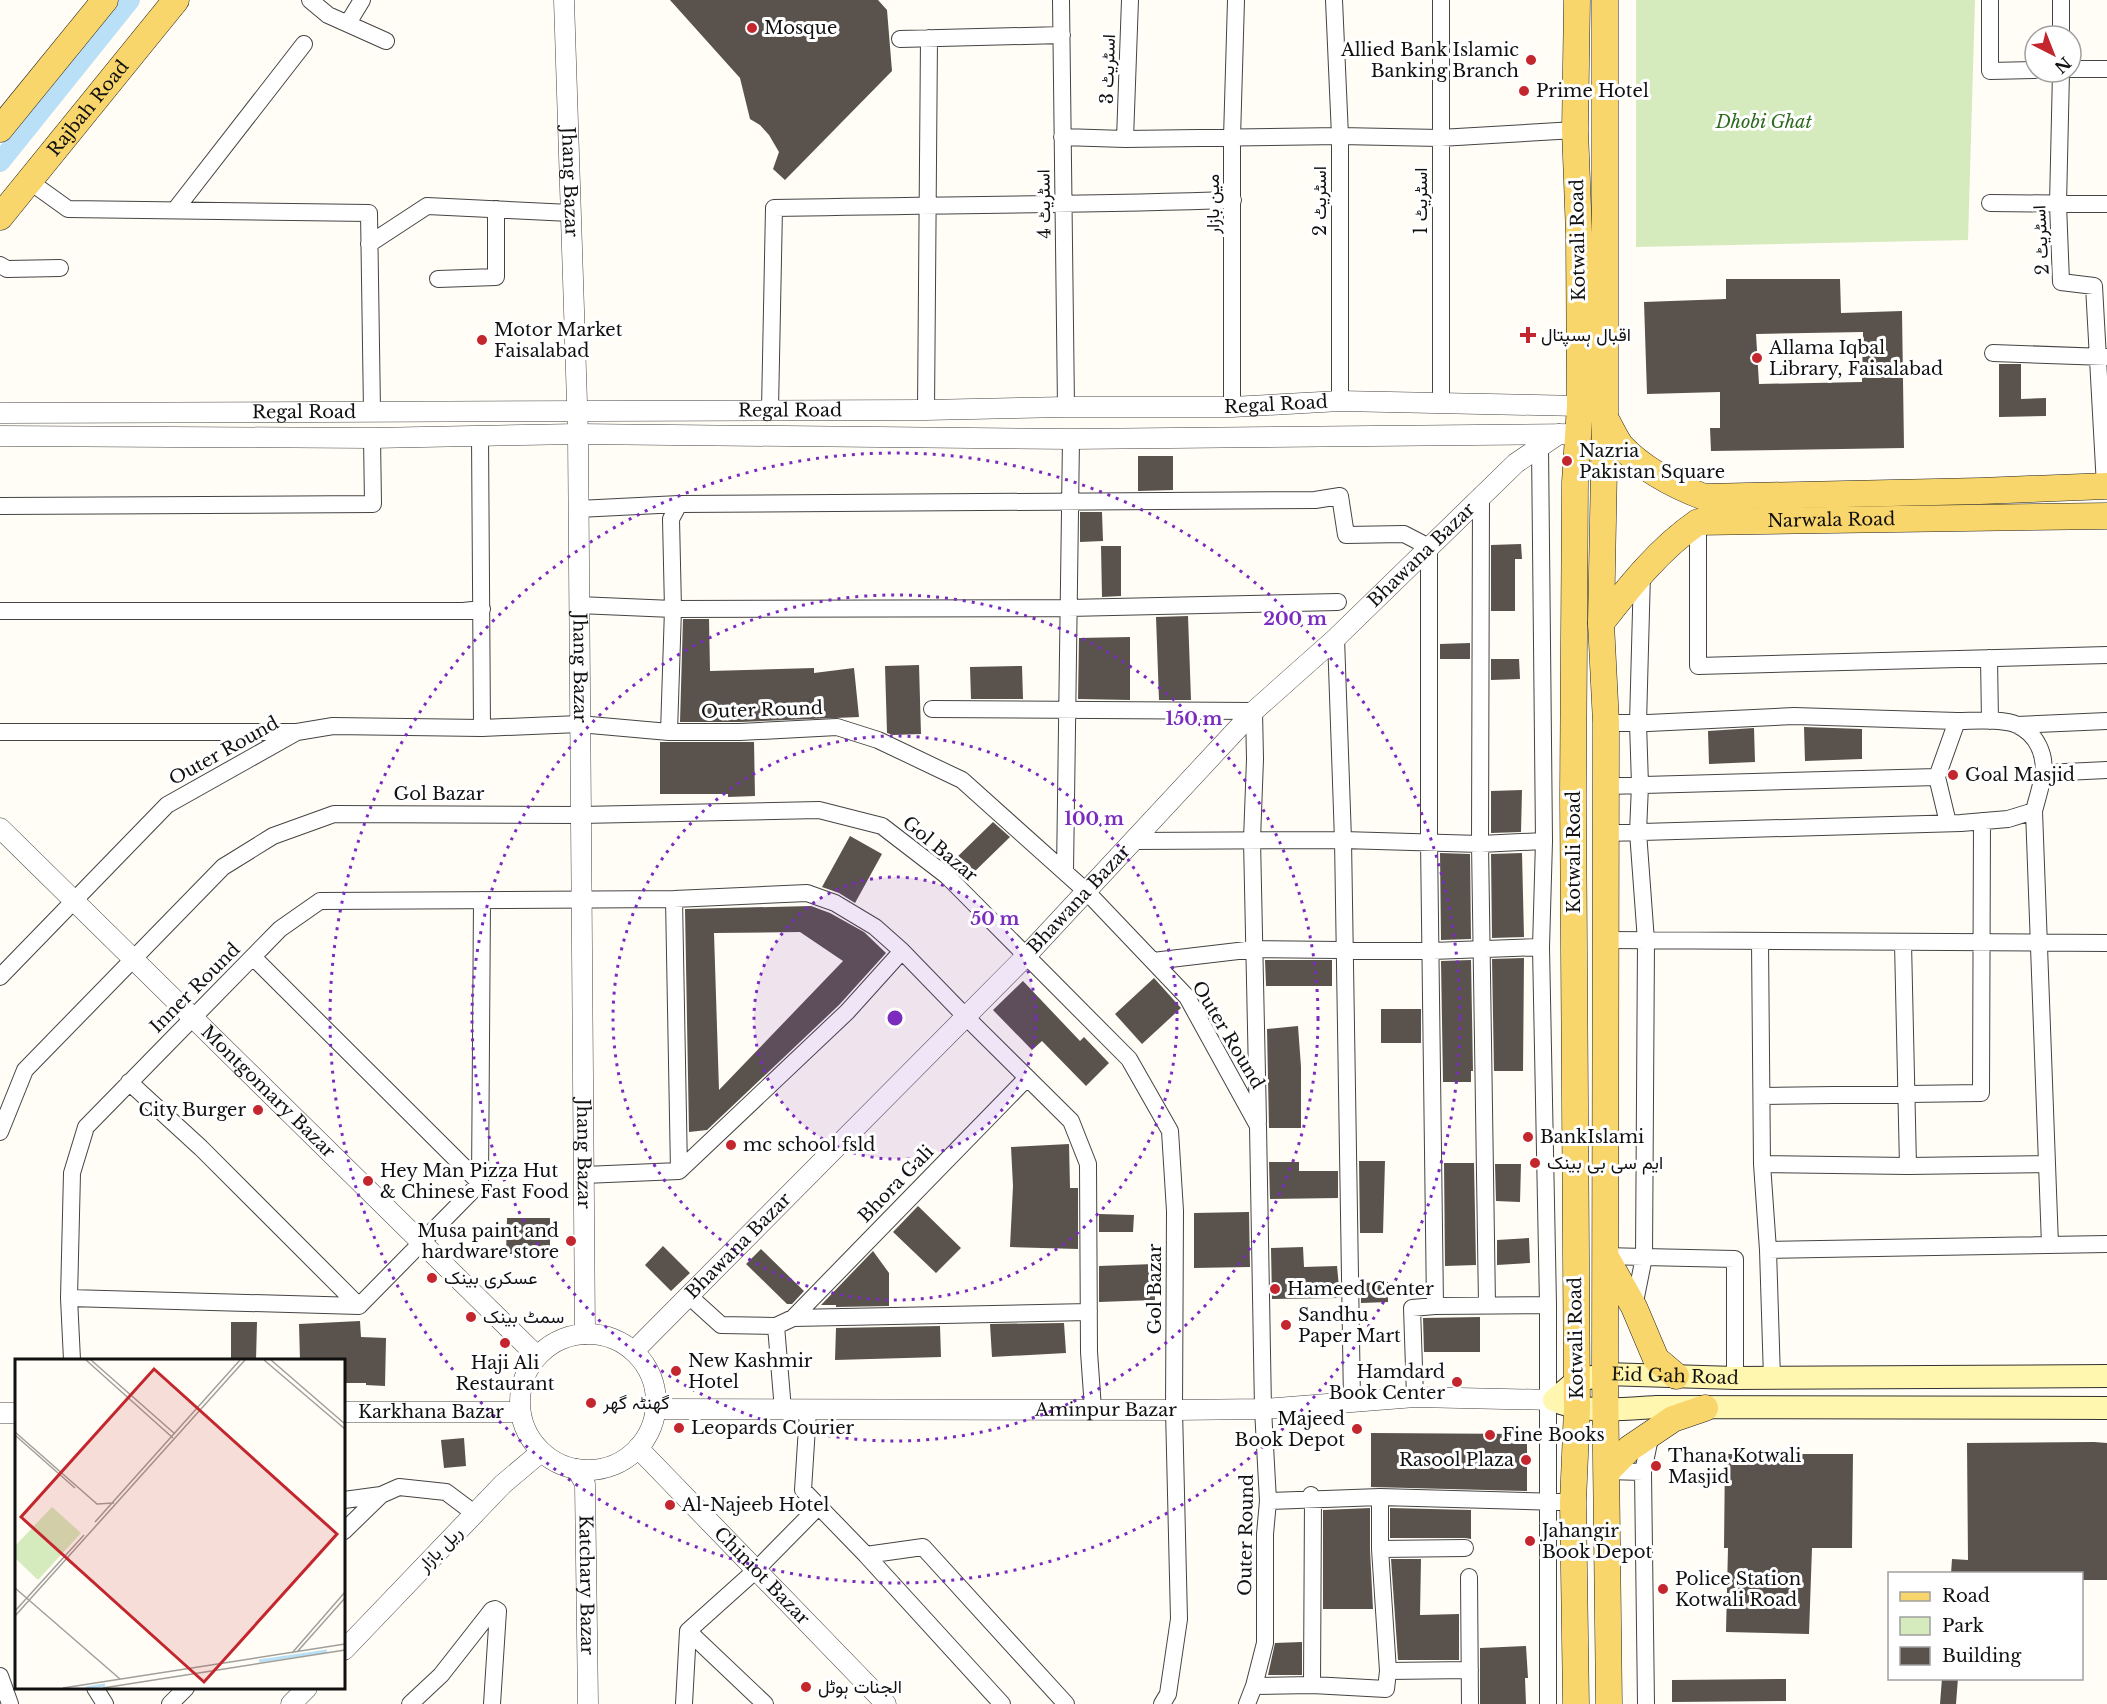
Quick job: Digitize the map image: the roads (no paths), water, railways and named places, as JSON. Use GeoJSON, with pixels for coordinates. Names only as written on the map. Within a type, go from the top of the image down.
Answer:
{"type":"FeatureCollection","features":[{"type":"Feature","properties":{"kind":"main road"},"geometry":{"type":"LineString","coordinates":[[0,129],[105,0]]}},
{"type":"Feature","properties":{"kind":"main road","name":"Rajbah Road"},"geometry":{"type":"LineString","coordinates":[[0,217],[176,0]]}},
{"type":"Feature","properties":{"kind":"main road","name":"Kotwali Road"},"geometry":{"type":"LineString","coordinates":[[1576,1704],[1561,1502],[1560,1403],[1576,1382],[1573,784],[1575,482],[1568,434],[1580,406],[1579,234],[1575,130],[1577,0]]}},
{"type":"Feature","properties":{"kind":"main road","name":"Kotwali Road"},"geometry":{"type":"LineString","coordinates":[[1605,0],[1605,417],[1601,623],[1607,786],[1605,1374],[1609,1704]]}},
{"type":"Feature","properties":{"kind":"main road"},"geometry":{"type":"LineString","coordinates":[[1605,417],[1620,445],[1644,465],[1684,489],[1704,497],[2106,486]]}},
{"type":"Feature","properties":{"kind":"main road","name":"Narwala Road"},"geometry":{"type":"LineString","coordinates":[[1698,522],[2107,516]]}},
{"type":"Feature","properties":{"kind":"main road"},"geometry":{"type":"LineString","coordinates":[[1601,623],[1642,573],[1676,538],[1698,522]]}},
{"type":"Feature","properties":{"kind":"main road"},"geometry":{"type":"LineString","coordinates":[[1605,1256],[1634,1306],[1656,1359],[1676,1376]]}},
{"type":"Feature","properties":{"kind":"main road","name":"Eid Gah Road"},"geometry":{"type":"LineString","coordinates":[[1576,1382],[1605,1374],[1735,1378],[2107,1376]]}},
{"type":"Feature","properties":{"kind":"main road","name":"Eid Gah Road"},"geometry":{"type":"LineString","coordinates":[[1560,1403],[1606,1410],[2107,1408]]}},
{"type":"Feature","properties":{"kind":"main road"},"geometry":{"type":"LineString","coordinates":[[1607,1471],[1630,1448],[1672,1419],[1705,1408]]}},
{"type":"Feature","properties":{"kind":"street"},"geometry":{"type":"LineString","coordinates":[[310,0],[328,15],[386,41]]}},
{"type":"Feature","properties":{"kind":"street"},"geometry":{"type":"LineString","coordinates":[[348,23],[362,0]]}},
{"type":"Feature","properties":{"kind":"street","name":"Jhang Bazar"},"geometry":{"type":"LineString","coordinates":[[564,0],[578,434],[585,1334]]}},
{"type":"Feature","properties":{"kind":"street","name":"اسٹریٹ 4"},"geometry":{"type":"LineString","coordinates":[[1061,0],[1066,407]]}},
{"type":"Feature","properties":{"kind":"street","name":"اسٹریٹ 3"},"geometry":{"type":"LineString","coordinates":[[1125,139],[1130,0]]}},
{"type":"Feature","properties":{"kind":"street","name":"مین بازار"},"geometry":{"type":"LineString","coordinates":[[1232,407],[1232,138],[1236,0]]}},
{"type":"Feature","properties":{"kind":"street","name":"اسٹریٹ 2"},"geometry":{"type":"LineString","coordinates":[[1334,0],[1340,136],[1340,401]]}},
{"type":"Feature","properties":{"kind":"street","name":"اسٹریٹ 1"},"geometry":{"type":"LineString","coordinates":[[1441,0],[1441,402]]}},
{"type":"Feature","properties":{"kind":"street"},"geometry":{"type":"LineString","coordinates":[[1990,0],[1990,71],[2023,70]]}},
{"type":"Feature","properties":{"kind":"street"},"geometry":{"type":"LineString","coordinates":[[2061,0],[2061,24]]}},
{"type":"Feature","properties":{"kind":"street"},"geometry":{"type":"LineString","coordinates":[[900,39],[1062,35]]}},
{"type":"Feature","properties":{"kind":"street"},"geometry":{"type":"LineString","coordinates":[[926,410],[929,38]]}},
{"type":"Feature","properties":{"kind":"street"},"geometry":{"type":"LineString","coordinates":[[175,210],[304,44]]}},
{"type":"Feature","properties":{"kind":"street"},"geometry":{"type":"LineString","coordinates":[[2083,69],[2107,69]]}},
{"type":"Feature","properties":{"kind":"street","name":"اسٹریٹ 2"},"geometry":{"type":"LineString","coordinates":[[2061,84],[2058,204],[2061,282],[2094,286],[2102,357],[2106,486]]}},
{"type":"Feature","properties":{"kind":"street"},"geometry":{"type":"LineString","coordinates":[[1062,137],[1125,139],[1340,136],[1440,138],[1575,130]]}},
{"type":"Feature","properties":{"kind":"street"},"geometry":{"type":"LineString","coordinates":[[29,181],[68,209],[369,213],[372,411]]}},
{"type":"Feature","properties":{"kind":"street"},"geometry":{"type":"LineString","coordinates":[[770,409],[774,208],[1064,205],[1233,200]]}},
{"type":"Feature","properties":{"kind":"street"},"geometry":{"type":"LineString","coordinates":[[1990,203],[2107,204]]}},
{"type":"Feature","properties":{"kind":"street"},"geometry":{"type":"LineString","coordinates":[[369,244],[427,206],[570,213]]}},
{"type":"Feature","properties":{"kind":"street"},"geometry":{"type":"LineString","coordinates":[[438,279],[496,277],[496,209]]}},
{"type":"Feature","properties":{"kind":"street"},"geometry":{"type":"LineString","coordinates":[[0,265],[7,269],[60,268]]}},
{"type":"Feature","properties":{"kind":"street"},"geometry":{"type":"LineString","coordinates":[[1994,353],[2102,357]]}},
{"type":"Feature","properties":{"kind":"street","name":"Regal Road"},"geometry":{"type":"LineString","coordinates":[[0,413],[926,410],[1232,407],[1340,401],[1580,406]]}},
{"type":"Feature","properties":{"kind":"street","name":"Regal Road"},"geometry":{"type":"LineString","coordinates":[[0,436],[372,438],[578,434],[1071,439],[1568,434]]}},
{"type":"Feature","properties":{"kind":"street","name":"Bhawana Bazar"},"geometry":{"type":"LineString","coordinates":[[634,1351],[1026,956],[1254,711],[1336,638],[1516,463],[1540,446],[1568,434]]}},
{"type":"Feature","properties":{"kind":"street"},"geometry":{"type":"LineString","coordinates":[[480,436],[482,728]]}},
{"type":"Feature","properties":{"kind":"street"},"geometry":{"type":"LineString","coordinates":[[0,506],[373,504],[372,438]]}},
{"type":"Feature","properties":{"kind":"street"},"geometry":{"type":"LineString","coordinates":[[1065,872],[1071,439]]}},
{"type":"Feature","properties":{"kind":"street"},"geometry":{"type":"LineString","coordinates":[[1540,446],[1544,841],[1541,947],[1548,1305],[1560,1403]]}},
{"type":"Feature","properties":{"kind":"street"},"geometry":{"type":"LineString","coordinates":[[1481,495],[1480,844],[1487,1305]]}},
{"type":"Feature","properties":{"kind":"street"},"geometry":{"type":"LineString","coordinates":[[578,509],[679,504],[1314,500],[1340,496],[1346,535],[1404,534],[1429,547],[1429,842],[1436,1306]]}},
{"type":"Feature","properties":{"kind":"street"},"geometry":{"type":"LineString","coordinates":[[669,732],[673,609],[671,519],[679,504]]}},
{"type":"Feature","properties":{"kind":"street"},"geometry":{"type":"LineString","coordinates":[[1698,522],[1698,666],[2107,655]]}},
{"type":"Feature","properties":{"kind":"street"},"geometry":{"type":"LineString","coordinates":[[1634,1306],[1644,1257],[1646,941],[1638,832],[1642,573]]}},
{"type":"Feature","properties":{"kind":"street"},"geometry":{"type":"LineString","coordinates":[[578,605],[673,609],[1068,608],[1338,602]]}},
{"type":"Feature","properties":{"kind":"street"},"geometry":{"type":"LineString","coordinates":[[0,611],[452,612],[482,609]]}},
{"type":"Feature","properties":{"kind":"street"},"geometry":{"type":"LineString","coordinates":[[1336,638],[1343,840],[1352,1401]]}},
{"type":"Feature","properties":{"kind":"street"},"geometry":{"type":"LineString","coordinates":[[1989,658],[1990,721]]}},
{"type":"Feature","properties":{"kind":"street"},"geometry":{"type":"LineString","coordinates":[[932,709],[1254,711],[1252,840],[1258,1126]]}},
{"type":"Feature","properties":{"kind":"street"},"geometry":{"type":"LineString","coordinates":[[1606,723],[1794,716],[1990,721],[2017,725],[2107,721]]}},
{"type":"Feature","properties":{"kind":"street"},"geometry":{"type":"LineString","coordinates":[[1948,823],[1937,777],[1957,721]]}},
{"type":"Feature","properties":{"kind":"street","name":"Outer Round"},"geometry":{"type":"LineString","coordinates":[[0,976],[75,902],[167,805],[297,732],[333,726],[482,728],[579,724],[669,732],[740,732],[837,727],[878,740],[962,780],[1087,892],[1187,997],[1258,1126],[1263,1409],[1268,1501],[1265,1534],[1265,1643],[1254,1686],[1246,1704]]}},
{"type":"Feature","properties":{"kind":"street"},"geometry":{"type":"LineString","coordinates":[[2017,725],[2031,735],[2042,750],[2044,773],[2034,811],[2050,1245]]}},
{"type":"Feature","properties":{"kind":"street"},"geometry":{"type":"LineString","coordinates":[[0,732],[297,732]]}},
{"type":"Feature","properties":{"kind":"street"},"geometry":{"type":"LineString","coordinates":[[2044,773],[2107,770]]}},
{"type":"Feature","properties":{"kind":"street"},"geometry":{"type":"LineString","coordinates":[[1607,786],[1937,777]]}},
{"type":"Feature","properties":{"kind":"street","name":"Gol Bazar"},"geometry":{"type":"LineString","coordinates":[[0,1132],[25,1070],[223,867],[273,836],[334,813],[580,814],[819,810],[882,826],[947,876],[1129,1059],[1170,1131],[1175,1211],[1174,1410],[1179,1619],[1168,1694],[1162,1704]]}},
{"type":"Feature","properties":{"kind":"street"},"geometry":{"type":"LineString","coordinates":[[1607,833],[1948,823],[2008,819],[2034,811]]}},
{"type":"Feature","properties":{"kind":"street"},"geometry":{"type":"LineString","coordinates":[[1762,1096],[1981,1092],[1982,821]]}},
{"type":"Feature","properties":{"kind":"street","name":"Montgomary Bazar"},"geometry":{"type":"LineString","coordinates":[[0,828],[537,1356]]}},
{"type":"Feature","properties":{"kind":"street"},"geometry":{"type":"LineString","coordinates":[[1133,841],[1343,840],[1480,844],[1544,841]]}},
{"type":"Feature","properties":{"kind":"street","name":"Inner Round"},"geometry":{"type":"LineString","coordinates":[[72,1359],[69,1298],[72,1173],[86,1127],[280,929],[320,901],[674,899],[807,893],[835,903],[875,927],[902,951],[1071,1121],[1088,1164],[1089,1312],[1093,1409]]}},
{"type":"Feature","properties":{"kind":"street"},"geometry":{"type":"LineString","coordinates":[[674,899],[679,1171]]}},
{"type":"Feature","properties":{"kind":"street"},"geometry":{"type":"LineString","coordinates":[[69,1298],[359,1306],[480,1183],[482,900]]}},
{"type":"Feature","properties":{"kind":"street"},"geometry":{"type":"LineString","coordinates":[[1606,940],[2107,943]]}},
{"type":"Feature","properties":{"kind":"street"},"geometry":{"type":"LineString","coordinates":[[1760,942],[1762,1164],[1768,1250],[1772,1378]]}},
{"type":"Feature","properties":{"kind":"street"},"geometry":{"type":"LineString","coordinates":[[1903,943],[1908,1166]]}},
{"type":"Feature","properties":{"kind":"street"},"geometry":{"type":"LineString","coordinates":[[1154,961],[1256,949],[1432,951],[1541,947]]}},
{"type":"Feature","properties":{"kind":"street"},"geometry":{"type":"LineString","coordinates":[[584,1174],[679,1171],[847,1012],[902,951]]}},
{"type":"Feature","properties":{"kind":"street"},"geometry":{"type":"LineString","coordinates":[[253,957],[480,1183]]}},
{"type":"Feature","properties":{"kind":"street","name":"Bhora Gali"},"geometry":{"type":"LineString","coordinates":[[793,1318],[1028,1078]]}},
{"type":"Feature","properties":{"kind":"street"},"geometry":{"type":"LineString","coordinates":[[129,1082],[201,1148],[359,1306]]}},
{"type":"Feature","properties":{"kind":"street"},"geometry":{"type":"LineString","coordinates":[[1762,1164],[1908,1166],[2047,1164]]}},
{"type":"Feature","properties":{"kind":"street"},"geometry":{"type":"LineString","coordinates":[[1768,1250],[2107,1244]]}},
{"type":"Feature","properties":{"kind":"street"},"geometry":{"type":"LineString","coordinates":[[1605,1256],[1735,1259],[1735,1378]]}},
{"type":"Feature","properties":{"kind":"street"},"geometry":{"type":"LineString","coordinates":[[689,1296],[722,1325],[776,1326],[793,1318],[1089,1312]]}},
{"type":"Feature","properties":{"kind":"street"},"geometry":{"type":"LineString","coordinates":[[1415,1397],[1412,1308],[1548,1305]]}},
{"type":"Feature","properties":{"kind":"street"},"geometry":{"type":"LineString","coordinates":[[776,1326],[783,1410]]}},
{"type":"Feature","properties":{"kind":"street"},"geometry":{"type":"LineString","coordinates":[[585,1334],[603,1335],[620,1341],[634,1351],[648,1368],[655,1388],[656,1409],[650,1430],[638,1448],[620,1462],[599,1470],[577,1469],[558,1464],[541,1452],[530,1438],[520,1412],[521,1387],[527,1370],[537,1356],[551,1344],[567,1337],[585,1334]]}},
{"type":"Feature","properties":{"kind":"street","name":"Aminpur Bazar"},"geometry":{"type":"LineString","coordinates":[[656,1409],[808,1411],[1263,1409],[1415,1397],[1560,1403]]}},
{"type":"Feature","properties":{"kind":"street"},"geometry":{"type":"LineString","coordinates":[[808,1411],[803,1490],[866,1555],[1002,1704]]}},
{"type":"Feature","properties":{"kind":"street","name":"Karkhana Bazar"},"geometry":{"type":"LineString","coordinates":[[345,1412],[520,1412]]}},
{"type":"Feature","properties":{"kind":"street"},"geometry":{"type":"LineString","coordinates":[[1646,1704],[1643,1473],[1651,1433]]}},
{"type":"Feature","properties":{"kind":"street","name":"Chiniot Bazar"},"geometry":{"type":"LineString","coordinates":[[638,1448],[886,1704]]}},
{"type":"Feature","properties":{"kind":"street","name":"ریل بازار"},"geometry":{"type":"LineString","coordinates":[[345,1649],[474,1513],[517,1471],[541,1452]]}},
{"type":"Feature","properties":{"kind":"street","name":"Katchary Bazar"},"geometry":{"type":"LineString","coordinates":[[577,1469],[585,1484],[588,1704]]}},
{"type":"Feature","properties":{"kind":"street"},"geometry":{"type":"LineString","coordinates":[[1607,1471],[1643,1473]]}},
{"type":"Feature","properties":{"kind":"street"},"geometry":{"type":"LineString","coordinates":[[345,1500],[381,1495],[399,1487],[447,1492],[474,1513]]}},
{"type":"Feature","properties":{"kind":"street"},"geometry":{"type":"LineString","coordinates":[[345,1530],[381,1495]]}},
{"type":"Feature","properties":{"kind":"street"},"geometry":{"type":"LineString","coordinates":[[1268,1501],[1312,1497],[1380,1497],[1561,1502],[1548,1704]]}},
{"type":"Feature","properties":{"kind":"street"},"geometry":{"type":"LineString","coordinates":[[1312,1497],[1312,1685]]}},
{"type":"Feature","properties":{"kind":"street"},"geometry":{"type":"LineString","coordinates":[[1254,1686],[1312,1685],[1386,1689],[1388,1671],[1380,1549],[1380,1497]]}},
{"type":"Feature","properties":{"kind":"street"},"geometry":{"type":"LineString","coordinates":[[684,1704],[688,1630],[756,1570],[819,1506]]}},
{"type":"Feature","properties":{"kind":"street"},"geometry":{"type":"LineString","coordinates":[[866,1555],[923,1547],[1066,1704]]}},
{"type":"Feature","properties":{"kind":"street"},"geometry":{"type":"LineString","coordinates":[[1380,1549],[1465,1548]]}},
{"type":"Feature","properties":{"kind":"street"},"geometry":{"type":"LineString","coordinates":[[1469,1577],[1470,1704]]}},
{"type":"Feature","properties":{"kind":"street"},"geometry":{"type":"LineString","coordinates":[[410,1704],[441,1674],[495,1609],[498,1611],[492,1704]]}},
{"type":"Feature","properties":{"kind":"street"},"geometry":{"type":"LineString","coordinates":[[688,1630],[765,1704]]}},
{"type":"Feature","properties":{"kind":"street"},"geometry":{"type":"LineString","coordinates":[[1388,1671],[1470,1670]]}},
{"type":"Feature","properties":{"kind":"street"},"geometry":{"type":"LineString","coordinates":[[0,1676],[9,1704]]}},
{"type":"Feature","properties":{"kind":"street"},"geometry":{"type":"LineString","coordinates":[[96,1689],[105,1704]]}},
{"type":"Feature","properties":{"kind":"street"},"geometry":{"type":"LineString","coordinates":[[170,1704],[185,1689]]}},
{"type":"Feature","properties":{"kind":"street"},"geometry":{"type":"LineString","coordinates":[[291,1704],[306,1689]]}},
{"type":"Feature","properties":{"kind":"waterway"},"geometry":{"type":"LineString","coordinates":[[0,162],[130,0]]}},
{"type":"Feature","properties":{"kind":"place","name":"Mosque"},"geometry":{"type":"Point","coordinates":[752,28]}},
{"type":"Feature","properties":{"kind":"place","name":"Allied Bank Islamic Banking Branch"},"geometry":{"type":"Point","coordinates":[1531,60]}},
{"type":"Feature","properties":{"kind":"place","name":"Prime Hotel"},"geometry":{"type":"Point","coordinates":[1524,91]}},
{"type":"Feature","properties":{"kind":"place","name":"اقبال ہسپتال"},"geometry":{"type":"Point","coordinates":[1528,335]}},
{"type":"Feature","properties":{"kind":"place","name":"Motor Market Faisalabad"},"geometry":{"type":"Point","coordinates":[482,340]}},
{"type":"Feature","properties":{"kind":"place","name":"Allama Iqbal Library, Faisalabad"},"geometry":{"type":"Point","coordinates":[1757,358]}},
{"type":"Feature","properties":{"kind":"place","name":"Nazria Pakistan Square"},"geometry":{"type":"Point","coordinates":[1567,461]}},
{"type":"Feature","properties":{"kind":"place","name":"Goal Masjid"},"geometry":{"type":"Point","coordinates":[1953,775]}},
{"type":"Feature","properties":{"kind":"place","name":"City Burger"},"geometry":{"type":"Point","coordinates":[258,1110]}},
{"type":"Feature","properties":{"kind":"place","name":"BankIslami"},"geometry":{"type":"Point","coordinates":[1528,1137]}},
{"type":"Feature","properties":{"kind":"place","name":"mc school fsld"},"geometry":{"type":"Point","coordinates":[731,1145]}},
{"type":"Feature","properties":{"kind":"place","name":"ایم سی بی بینک"},"geometry":{"type":"Point","coordinates":[1535,1163]}},
{"type":"Feature","properties":{"kind":"place","name":"Hey Man Pizza Hut & Chinese Fast Food"},"geometry":{"type":"Point","coordinates":[368,1181]}},
{"type":"Feature","properties":{"kind":"place","name":"Musa paint and hardware store"},"geometry":{"type":"Point","coordinates":[571,1241]}},
{"type":"Feature","properties":{"kind":"place","name":"عسکری بینک"},"geometry":{"type":"Point","coordinates":[432,1278]}},
{"type":"Feature","properties":{"kind":"place","name":"Hameed Center"},"geometry":{"type":"Point","coordinates":[1275,1289]}},
{"type":"Feature","properties":{"kind":"place","name":"سمٹ بینک"},"geometry":{"type":"Point","coordinates":[471,1317]}},
{"type":"Feature","properties":{"kind":"place","name":"Sandhu Paper Mart"},"geometry":{"type":"Point","coordinates":[1286,1325]}},
{"type":"Feature","properties":{"kind":"place","name":"Haji Ali Restaurant"},"geometry":{"type":"Point","coordinates":[505,1343]}},
{"type":"Feature","properties":{"kind":"place","name":"New Kashmir Hotel"},"geometry":{"type":"Point","coordinates":[676,1371]}},
{"type":"Feature","properties":{"kind":"place","name":"Hamdard Book Center"},"geometry":{"type":"Point","coordinates":[1457,1382]}},
{"type":"Feature","properties":{"kind":"place","name":"گھنٹہ گھر"},"geometry":{"type":"Point","coordinates":[591,1403]}},
{"type":"Feature","properties":{"kind":"place","name":"Leopards Courier"},"geometry":{"type":"Point","coordinates":[679,1428]}},
{"type":"Feature","properties":{"kind":"place","name":"Majeed Book Depot"},"geometry":{"type":"Point","coordinates":[1357,1429]}},
{"type":"Feature","properties":{"kind":"place","name":"Fine Books"},"geometry":{"type":"Point","coordinates":[1490,1435]}},
{"type":"Feature","properties":{"kind":"place","name":"Rasool Plaza"},"geometry":{"type":"Point","coordinates":[1526,1460]}},
{"type":"Feature","properties":{"kind":"place","name":"Thana Kotwali Masjid"},"geometry":{"type":"Point","coordinates":[1656,1466]}},
{"type":"Feature","properties":{"kind":"place","name":"Al-Najeeb Hotel"},"geometry":{"type":"Point","coordinates":[670,1505]}},
{"type":"Feature","properties":{"kind":"place","name":"Jahangir Book Depot"},"geometry":{"type":"Point","coordinates":[1530,1541]}},
{"type":"Feature","properties":{"kind":"place","name":"Police Station Kotwali Road"},"geometry":{"type":"Point","coordinates":[1663,1589]}},
{"type":"Feature","properties":{"kind":"place","name":"الجنات ہوٹل"},"geometry":{"type":"Point","coordinates":[806,1687]}},
{"type":"Feature","properties":{"kind":"park label","name":"Dhobi Ghat"},"geometry":{"type":"Point","coordinates":[1764,122]}}]}
